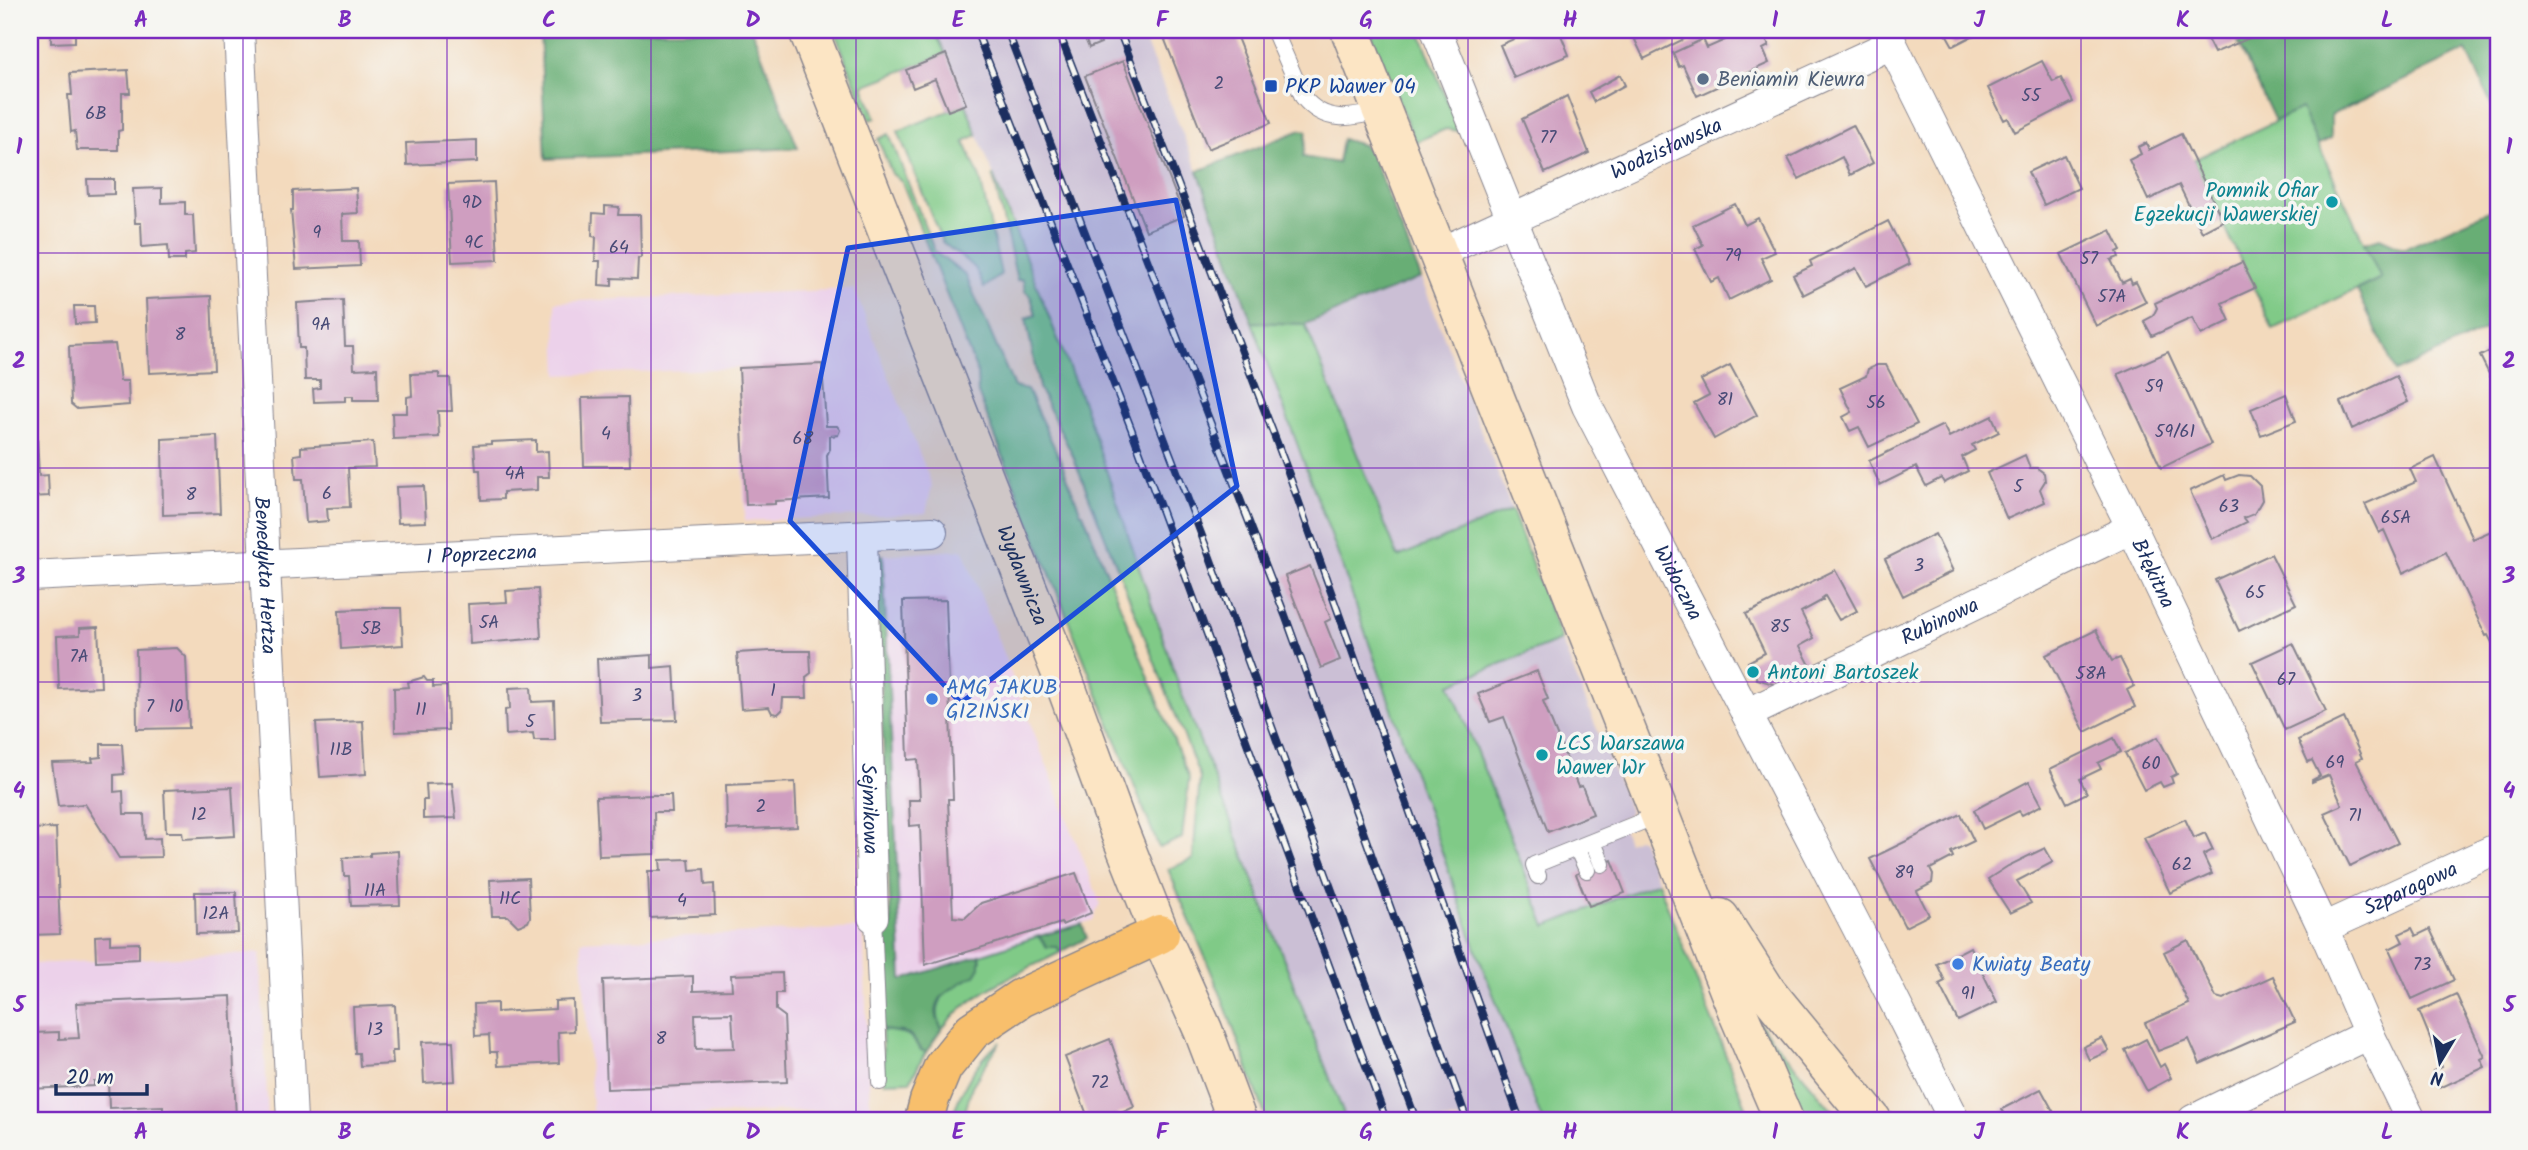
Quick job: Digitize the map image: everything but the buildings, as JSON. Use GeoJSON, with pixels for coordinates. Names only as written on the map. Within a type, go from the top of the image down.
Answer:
{"type":"FeatureCollection","features":[{"type":"Feature","properties":{"kind":"main road","name":"Wydawnicza"},"geometry":{"type":"LineString","coordinates":[[808,30],[1064,681],[1120,834],[1160,934],[1203,1030],[1237,1120]]}},
{"type":"Feature","properties":{"kind":"main road"},"geometry":{"type":"LineString","coordinates":[[1350,30],[1738,1013],[1784,1120]]}},
{"type":"Feature","properties":{"kind":"main road"},"geometry":{"type":"LineString","coordinates":[[1665,825],[1767,992],[1872,1120]]}},
{"type":"Feature","properties":{"kind":"main road"},"geometry":{"type":"LineString","coordinates":[[924,1120],[943,1068],[972,1031],[1021,998],[1160,934]]}},
{"type":"Feature","properties":{"kind":"street","name":"Benedykta Hertza"},"geometry":{"type":"LineString","coordinates":[[239,30],[292,1120]]}},
{"type":"Feature","properties":{"kind":"street","name":"Widoczna"},"geometry":{"type":"LineString","coordinates":[[1436,30],[1587,406],[1954,1120]]}},
{"type":"Feature","properties":{"kind":"street","name":"Wodzisławska"},"geometry":{"type":"LineString","coordinates":[[1439,253],[1513,220],[1888,37]]}},
{"type":"Feature","properties":{"kind":"street","name":"Błękitna"},"geometry":{"type":"LineString","coordinates":[[1888,37],[2132,528],[2323,928],[2369,1034],[2411,1120]]}},
{"type":"Feature","properties":{"kind":"street","name":"Rubinowa"},"geometry":{"type":"LineString","coordinates":[[1747,714],[2132,528]]}},
{"type":"Feature","properties":{"kind":"street","name":"I Poprzeczna"},"geometry":{"type":"LineString","coordinates":[[30,576],[932,532]]}},
{"type":"Feature","properties":{"kind":"street","name":"Sejmikowa"},"geometry":{"type":"LineString","coordinates":[[862,536],[873,917]]}},
{"type":"Feature","properties":{"kind":"street","name":"Szparagowa"},"geometry":{"type":"LineString","coordinates":[[2323,928],[2498,848]]}},
{"type":"Feature","properties":{"kind":"street"},"geometry":{"type":"LineString","coordinates":[[2193,1120],[2369,1034]]}},
{"type":"Feature","properties":{"kind":"lane"},"geometry":{"type":"LineString","coordinates":[[1274,30],[1309,105],[1338,117],[1354,118],[1383,109]]}},
{"type":"Feature","properties":{"kind":"lane"},"geometry":{"type":"LineString","coordinates":[[1538,876],[1534,865],[1593,842],[1665,825]]}},
{"type":"Feature","properties":{"kind":"lane"},"geometry":{"type":"LineString","coordinates":[[1577,848],[1594,867],[1593,842]]}},
{"type":"Feature","properties":{"kind":"lane","name":"Sejmikowa"},"geometry":{"type":"LineString","coordinates":[[873,917],[880,1082]]}},
{"type":"Feature","properties":{"kind":"highlighted area"},"geometry":{"type":"Polygon","coordinates":[[[1176,200],[1237,486],[961,703],[790,521],[848,248],[1176,200]]]}},
{"type":"Feature","properties":{"kind":"shaded area"},"geometry":{"type":"Polygon","coordinates":[[[934,30],[1133,30],[1138,39],[1146,44],[1198,171],[1392,705],[1561,640],[1630,811],[1619,819],[1628,842],[1637,838],[1642,840],[1658,882],[1478,955],[1542,1120],[1346,1120],[1182,695],[1087,413],[946,54],[934,30]]]}},
{"type":"Feature","properties":{"kind":"shaded area"},"geometry":{"type":"Polygon","coordinates":[[[1421,278],[1512,510],[1398,558],[1305,324],[1421,278]]]}},
{"type":"Feature","properties":{"kind":"shaded area"},"geometry":{"type":"Polygon","coordinates":[[[854,289],[932,485],[926,513],[745,521],[739,368],[558,375],[555,302],[854,289]]]}},
{"type":"Feature","properties":{"kind":"shaded area"},"geometry":{"type":"Polygon","coordinates":[[[963,550],[1100,903],[1093,920],[902,981],[883,555],[963,550]]]}},
{"type":"Feature","properties":{"kind":"shaded area"},"geometry":{"type":"Polygon","coordinates":[[[863,928],[870,1108],[593,1119],[581,941],[863,928]]]}},
{"type":"Feature","properties":{"kind":"shaded area"},"geometry":{"type":"Polygon","coordinates":[[[260,953],[268,1120],[30,1120],[30,964],[260,953]]]}},
{"type":"Feature","properties":{"kind":"green space"},"geometry":{"type":"Polygon","coordinates":[[[549,30],[752,30],[798,148],[546,159],[540,33],[549,30]]]}},
{"type":"Feature","properties":{"kind":"green space"},"geometry":{"type":"Polygon","coordinates":[[[834,30],[934,30],[946,54],[863,86],[876,118],[870,120],[834,30]]]}},
{"type":"Feature","properties":{"kind":"green space"},"geometry":{"type":"Polygon","coordinates":[[[1370,30],[1419,30],[1459,131],[1446,129],[1415,142],[1370,30]]]}},
{"type":"Feature","properties":{"kind":"green space"},"geometry":{"type":"Polygon","coordinates":[[[2262,30],[2498,30],[2498,119],[2467,50],[2331,115],[2331,138],[2318,145],[2301,109],[2275,121],[2237,41],[2262,30]]]}},
{"type":"Feature","properties":{"kind":"green space"},"geometry":{"type":"Polygon","coordinates":[[[966,104],[977,135],[964,141],[980,178],[1001,274],[984,288],[975,268],[942,242],[898,131],[966,104]]]}},
{"type":"Feature","properties":{"kind":"green space"},"geometry":{"type":"Polygon","coordinates":[[[2301,109],[2381,278],[2273,329],[2193,160],[2301,109]]]}},
{"type":"Feature","properties":{"kind":"green space"},"geometry":{"type":"Polygon","coordinates":[[[1301,130],[1307,131],[1303,157],[1338,163],[1342,139],[1363,145],[1371,153],[1421,278],[1305,324],[1252,322],[1198,171],[1301,130]]]}},
{"type":"Feature","properties":{"kind":"green space"},"geometry":{"type":"Polygon","coordinates":[[[889,134],[935,252],[966,276],[1014,387],[1027,390],[1061,461],[1189,778],[1182,838],[1159,848],[978,393],[977,372],[902,182],[892,174],[878,139],[889,134]]]}},
{"type":"Feature","properties":{"kind":"green space"},"geometry":{"type":"Polygon","coordinates":[[[993,175],[1087,413],[1182,695],[1346,1120],[1267,1120],[1221,995],[1168,869],[1193,859],[1200,777],[1073,456],[1039,388],[1026,318],[1036,315],[1031,297],[1025,291],[1023,279],[1017,280],[993,175]]]}},
{"type":"Feature","properties":{"kind":"green space"},"geometry":{"type":"Polygon","coordinates":[[[2498,207],[2498,324],[2396,372],[2357,290],[2381,278],[2364,243],[2380,238],[2404,249],[2498,207]]]}},
{"type":"Feature","properties":{"kind":"green space"},"geometry":{"type":"Polygon","coordinates":[[[1252,322],[1305,324],[1398,557],[1512,510],[1561,640],[1450,684],[1546,926],[1658,882],[1751,1120],[1542,1120],[1478,955],[1335,546],[1252,322]]]}},
{"type":"Feature","properties":{"kind":"green space"},"geometry":{"type":"Polygon","coordinates":[[[875,555],[883,555],[902,980],[980,955],[980,967],[975,975],[951,989],[939,1001],[937,1018],[942,1029],[926,1052],[920,1049],[909,1034],[882,1030],[880,927],[891,926],[875,555]]]}},
{"type":"Feature","properties":{"kind":"green space"},"geometry":{"type":"Polygon","coordinates":[[[1082,924],[1087,938],[1061,952],[1057,947],[1047,947],[1039,936],[1082,924]]]}},
{"type":"Feature","properties":{"kind":"green space"},"geometry":{"type":"Polygon","coordinates":[[[1039,936],[1047,947],[1057,947],[1061,952],[982,993],[942,1029],[938,1010],[942,998],[950,988],[970,976],[981,961],[980,955],[1039,936]]]}},
{"type":"Feature","properties":{"kind":"green space"},"geometry":{"type":"Polygon","coordinates":[[[1755,1019],[1841,1120],[1801,1120],[1755,1019]]]}},
{"type":"Feature","properties":{"kind":"green space"},"geometry":{"type":"Polygon","coordinates":[[[882,1030],[909,1035],[920,1050],[926,1052],[910,1081],[884,1082],[882,1030]]]}},
{"type":"Feature","properties":{"kind":"green space"},"geometry":{"type":"Polygon","coordinates":[[[1000,1042],[972,1086],[963,1120],[951,1120],[970,1077],[1000,1042]]]}},
{"type":"Feature","properties":{"kind":"railway"},"geometry":{"type":"LineString","coordinates":[[976,30],[1131,428],[1386,1120]]}},
{"type":"Feature","properties":{"kind":"railway"},"geometry":{"type":"LineString","coordinates":[[1007,30],[1205,544],[1416,1120]]}},
{"type":"Feature","properties":{"kind":"railway"},"geometry":{"type":"LineString","coordinates":[[1058,30],[1285,615],[1467,1120]]}},
{"type":"Feature","properties":{"kind":"railway"},"geometry":{"type":"LineString","coordinates":[[1119,30],[1287,469],[1520,1120]]}},
{"type":"Feature","properties":{"kind":"place","name":"Beniamin Kiewra"},"geometry":{"type":"Point","coordinates":[1703,79]}},
{"type":"Feature","properties":{"kind":"place","name":"PKP Wawer 04"},"geometry":{"type":"Point","coordinates":[1271,86]}},
{"type":"Feature","properties":{"kind":"place","name":"Pomnik Ofiar Egzekucji Wawerskiej"},"geometry":{"type":"Point","coordinates":[2332,202]}},
{"type":"Feature","properties":{"kind":"place","name":"Antoni Bartoszek"},"geometry":{"type":"Point","coordinates":[1753,672]}},
{"type":"Feature","properties":{"kind":"place","name":"AMG JAKUB GIZIŃSKI"},"geometry":{"type":"Point","coordinates":[932,699]}},
{"type":"Feature","properties":{"kind":"place","name":"LCS Warszawa Wawer Wr"},"geometry":{"type":"Point","coordinates":[1542,755]}},
{"type":"Feature","properties":{"kind":"place","name":"Kwiaty Beaty"},"geometry":{"type":"Point","coordinates":[1958,964]}}]}
